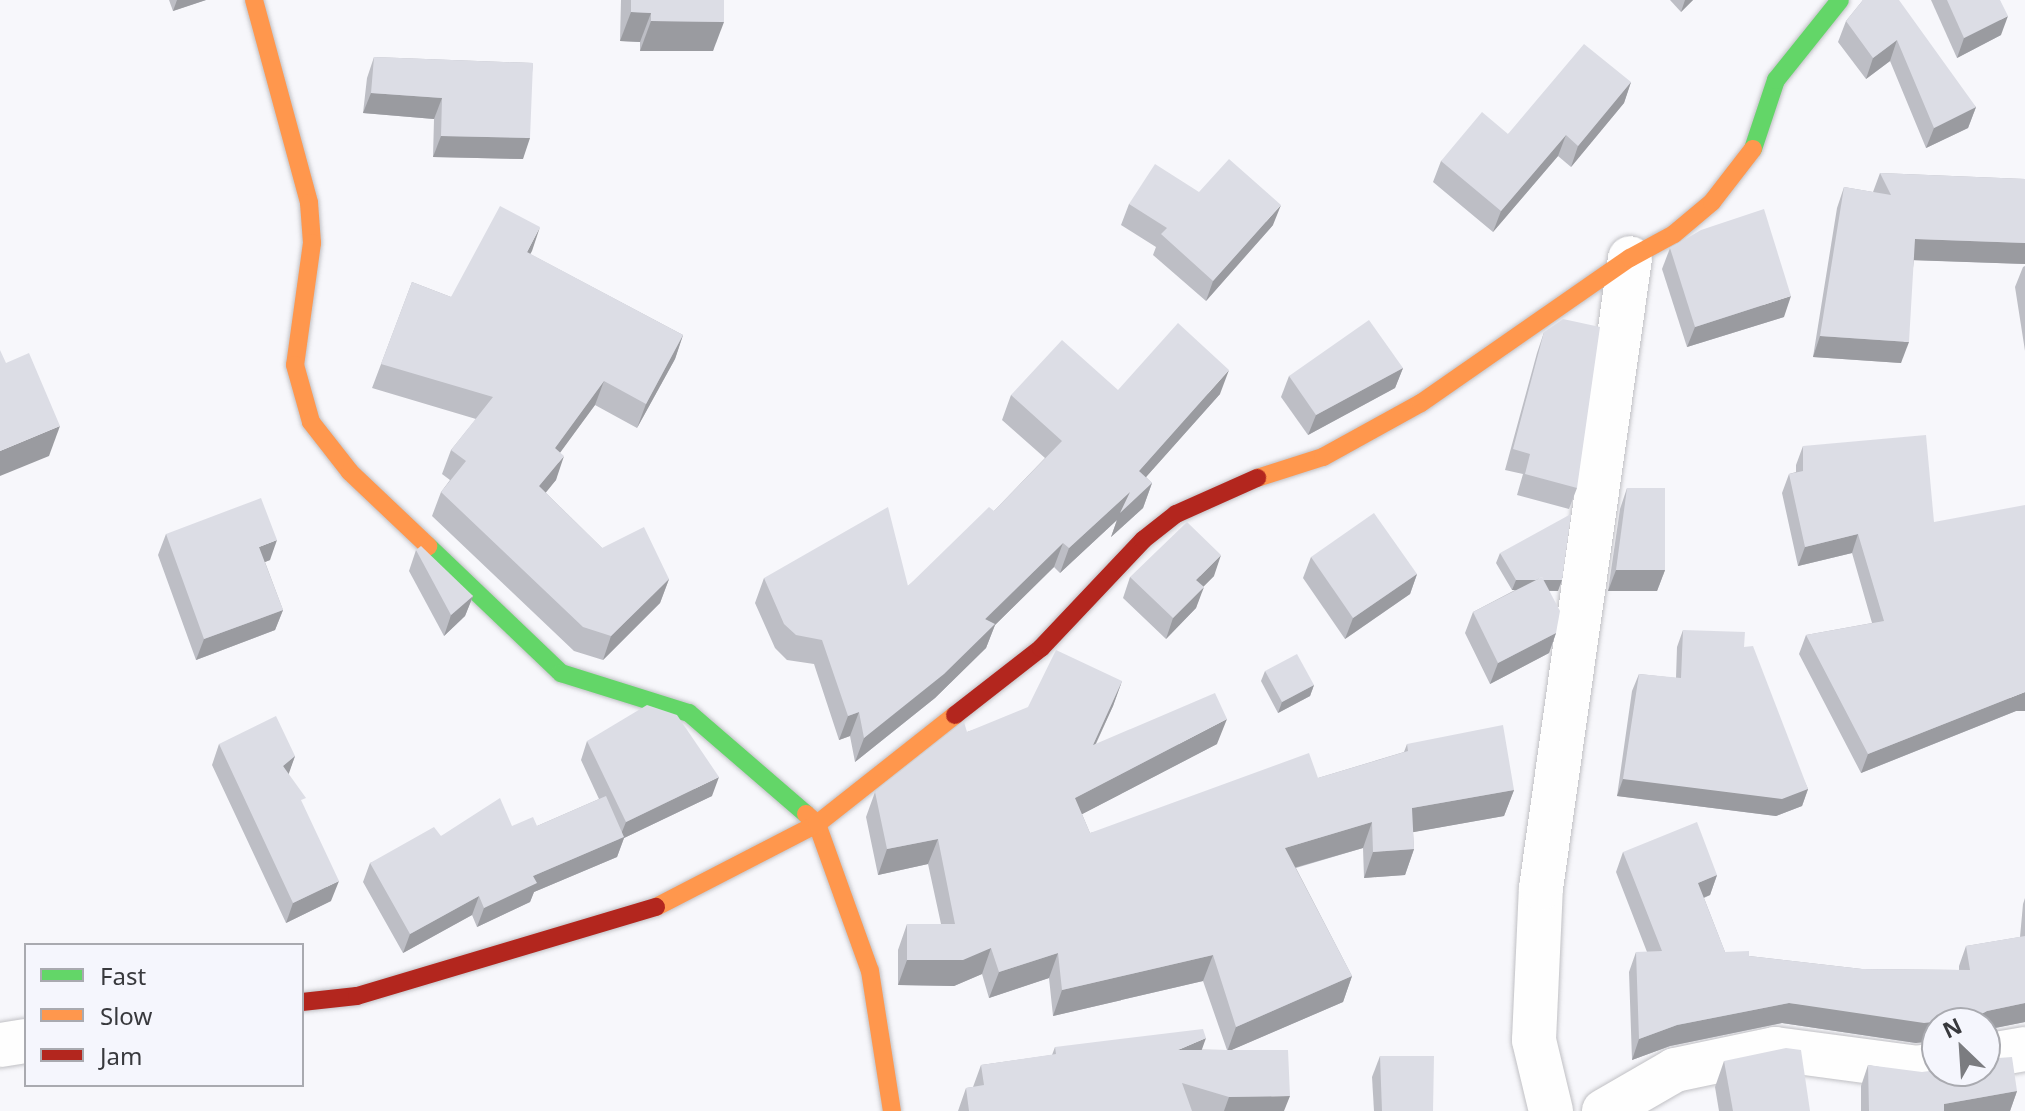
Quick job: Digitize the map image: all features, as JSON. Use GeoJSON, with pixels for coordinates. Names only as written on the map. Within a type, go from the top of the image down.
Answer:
{"type":"FeatureCollection","features":[{"type":"Feature","properties":{"kind":"street"},"geometry":{"type":"LineString","coordinates":[[254,0],[309,203],[312,243],[295,365],[311,422],[350,472],[561,673],[689,713],[817,824],[870,971],[892,1111]]}},
{"type":"Feature","properties":{"kind":"street"},"geometry":{"type":"LineString","coordinates":[[304,1002],[357,996],[660,906],[817,824],[1041,648],[1143,540],[1176,514],[1227,487],[1323,457],[1421,403],[1630,258],[1674,234],[1712,202],[1758,142],[1776,80],[1840,0]]}},
{"type":"Feature","properties":{"kind":"street"},"geometry":{"type":"LineString","coordinates":[[1551,1111],[1534,1040],[1541,888],[1630,258]]}},
{"type":"Feature","properties":{"kind":"street"},"geometry":{"type":"LineString","coordinates":[[0,1045],[24,1041]]}},
{"type":"Feature","properties":{"kind":"street"},"geometry":{"type":"LineString","coordinates":[[1604,1111],[1675,1070],[1775,1049],[1921,1067]]}},
{"type":"Feature","properties":{"kind":"street"},"geometry":{"type":"LineString","coordinates":[[2001,1053],[2025,1049]]}},
{"type":"Feature","properties":{"kind":"building"},"geometry":{"type":"Polygon","coordinates":[[[631,0],[724,0],[724,22],[651,21],[651,13],[631,12],[631,0]]]}},
{"type":"Feature","properties":{"kind":"building"},"geometry":{"type":"Polygon","coordinates":[[[1863,0],[1899,0],[1976,107],[1934,128],[1897,40],[1873,58],[1846,21],[1863,0]]]}},
{"type":"Feature","properties":{"kind":"building"},"geometry":{"type":"Polygon","coordinates":[[[1947,0],[2000,0],[2008,16],[1964,38],[1947,0]]]}},
{"type":"Feature","properties":{"kind":"building"},"geometry":{"type":"Polygon","coordinates":[[[1584,44],[1631,82],[1578,146],[1566,135],[1501,211],[1441,161],[1482,112],[1508,134],[1584,44]]]}},
{"type":"Feature","properties":{"kind":"building"},"geometry":{"type":"Polygon","coordinates":[[[374,57],[533,63],[530,138],[441,136],[442,98],[371,93],[374,57]]]}},
{"type":"Feature","properties":{"kind":"building"},"geometry":{"type":"Polygon","coordinates":[[[1229,159],[1281,205],[1213,281],[1161,234],[1167,228],[1129,204],[1155,164],[1199,192],[1229,159]]]}},
{"type":"Feature","properties":{"kind":"building"},"geometry":{"type":"Polygon","coordinates":[[[1880,173],[2025,179],[2025,243],[1915,239],[1909,342],[1820,336],[1844,187],[1891,195],[1880,173]]]}},
{"type":"Feature","properties":{"kind":"building"},"geometry":{"type":"Polygon","coordinates":[[[500,206],[540,227],[527,252],[683,335],[646,404],[604,381],[555,448],[564,456],[539,486],[602,548],[644,527],[669,579],[611,636],[583,627],[441,492],[466,461],[451,450],[493,397],[381,364],[412,282],[451,297],[500,206]]]}},
{"type":"Feature","properties":{"kind":"building"},"geometry":{"type":"Polygon","coordinates":[[[1764,209],[1791,296],[1695,327],[1670,248],[1701,230],[1764,209]]]}},
{"type":"Feature","properties":{"kind":"building"},"geometry":{"type":"Polygon","coordinates":[[[1563,319],[1600,327],[1577,488],[1525,474],[1530,454],[1513,449],[1544,332],[1563,319]]]}},
{"type":"Feature","properties":{"kind":"building"},"geometry":{"type":"Polygon","coordinates":[[[1369,320],[1403,368],[1316,415],[1289,376],[1369,320]]]}},
{"type":"Feature","properties":{"kind":"building"},"geometry":{"type":"Polygon","coordinates":[[[1178,323],[1229,370],[1139,471],[1152,483],[1120,513],[1130,492],[1069,548],[1063,543],[985,619],[995,624],[944,674],[864,738],[859,712],[848,716],[822,640],[796,635],[784,624],[764,578],[888,507],[908,586],[989,507],[994,511],[1062,441],[1011,395],[1062,340],[1118,390],[1178,323]]]}},
{"type":"Feature","properties":{"kind":"building"},"geometry":{"type":"Polygon","coordinates":[[[0,350],[6,363],[29,353],[60,426],[0,451],[0,350]]]}},
{"type":"Feature","properties":{"kind":"building"},"geometry":{"type":"Polygon","coordinates":[[[1926,435],[1934,522],[2025,505],[2025,692],[1868,754],[1806,635],[1884,621],[1858,534],[1805,547],[1789,474],[1803,471],[1803,446],[1926,435]]]}},
{"type":"Feature","properties":{"kind":"building"},"geometry":{"type":"Polygon","coordinates":[[[1627,488],[1665,488],[1665,570],[1616,570],[1627,488]]]}},
{"type":"Feature","properties":{"kind":"building"},"geometry":{"type":"Polygon","coordinates":[[[261,498],[277,540],[259,547],[283,610],[204,639],[166,534],[261,498]]]}},
{"type":"Feature","properties":{"kind":"building"},"geometry":{"type":"Polygon","coordinates":[[[1374,513],[1417,574],[1353,618],[1311,557],[1374,513]]]}},
{"type":"Feature","properties":{"kind":"building"},"geometry":{"type":"Polygon","coordinates":[[[1571,514],[1562,580],[1543,580],[1542,577],[1516,580],[1500,553],[1571,514]]]}},
{"type":"Feature","properties":{"kind":"building"},"geometry":{"type":"Polygon","coordinates":[[[1187,522],[1221,555],[1196,580],[1204,587],[1173,618],[1130,577],[1187,522]]]}},
{"type":"Feature","properties":{"kind":"building"},"geometry":{"type":"Polygon","coordinates":[[[421,546],[473,596],[451,615],[416,550],[421,546]]]}},
{"type":"Feature","properties":{"kind":"building"},"geometry":{"type":"Polygon","coordinates":[[[1542,577],[1560,611],[1556,633],[1498,663],[1473,612],[1542,577]]]}},
{"type":"Feature","properties":{"kind":"building"},"geometry":{"type":"Polygon","coordinates":[[[1683,630],[1745,632],[1744,647],[1753,646],[1808,789],[1782,799],[1623,779],[1639,674],[1681,678],[1683,630]]]}},
{"type":"Feature","properties":{"kind":"building"},"geometry":{"type":"Polygon","coordinates":[[[1056,650],[1122,681],[1093,745],[1215,693],[1227,719],[1075,798],[1090,833],[1309,753],[1318,778],[1408,751],[1407,744],[1503,725],[1514,790],[1412,808],[1414,849],[1373,852],[1372,822],[1285,848],[1352,976],[1236,1027],[1213,955],[1062,990],[1058,953],[999,972],[991,948],[963,960],[907,960],[907,924],[955,924],[938,839],[887,849],[875,792],[964,722],[967,732],[1028,707],[1056,650]]]}},
{"type":"Feature","properties":{"kind":"building"},"geometry":{"type":"Polygon","coordinates":[[[1297,654],[1314,685],[1282,702],[1265,671],[1297,654]]]}},
{"type":"Feature","properties":{"kind":"building"},"geometry":{"type":"Polygon","coordinates":[[[647,705],[677,715],[719,777],[626,822],[587,741],[647,705]]]}},
{"type":"Feature","properties":{"kind":"building"},"geometry":{"type":"Polygon","coordinates":[[[276,716],[295,756],[283,766],[306,798],[301,800],[339,881],[293,903],[219,744],[276,716]]]}},
{"type":"Feature","properties":{"kind":"building"},"geometry":{"type":"Polygon","coordinates":[[[606,796],[624,837],[533,876],[537,883],[484,908],[479,896],[410,934],[370,863],[434,827],[441,836],[500,798],[512,826],[533,817],[537,826],[606,796]]]}},
{"type":"Feature","properties":{"kind":"building"},"geometry":{"type":"Polygon","coordinates":[[[1697,822],[1717,875],[1698,883],[1725,952],[1749,951],[1749,956],[1862,969],[1970,970],[1966,946],[2025,936],[2025,1003],[2001,1008],[1921,1007],[1921,1023],[1789,1003],[1677,1025],[1639,1039],[1636,952],[1662,951],[1623,852],[1697,822]]]}},
{"type":"Feature","properties":{"kind":"building"},"geometry":{"type":"Polygon","coordinates":[[[1203,1029],[1206,1038],[1178,1050],[1288,1050],[1290,1096],[1229,1097],[1182,1083],[1192,1111],[969,1111],[966,1088],[984,1085],[981,1065],[1056,1054],[1055,1047],[1203,1029]]]}},
{"type":"Feature","properties":{"kind":"building"},"geometry":{"type":"Polygon","coordinates":[[[1786,1048],[1801,1050],[1810,1111],[1733,1111],[1724,1061],[1786,1048]]]}},
{"type":"Feature","properties":{"kind":"building"},"geometry":{"type":"Polygon","coordinates":[[[1380,1056],[1434,1056],[1433,1111],[1382,1111],[1380,1056]]]}},
{"type":"Feature","properties":{"kind":"building"},"geometry":{"type":"Polygon","coordinates":[[[2012,1057],[2017,1091],[1944,1104],[1944,1111],[1869,1111],[1868,1065],[1921,1072],[1921,1087],[2001,1087],[2001,1058],[2012,1057]]]}},
{"type":"Feature","properties":{"kind":"traffic: fast"},"geometry":{"type":"LineString","coordinates":[[1753,149],[1776,80],[1840,0]]}},
{"type":"Feature","properties":{"kind":"traffic: fast"},"geometry":{"type":"LineString","coordinates":[[428,546],[561,673],[689,713],[806,814]]}},
{"type":"Feature","properties":{"kind":"traffic: slow"},"geometry":{"type":"LineString","coordinates":[[254,0],[309,203],[312,243],[295,365],[311,422],[350,472],[428,546]]}},
{"type":"Feature","properties":{"kind":"traffic: slow"},"geometry":{"type":"LineString","coordinates":[[1257,478],[1323,457],[1421,403],[1630,258],[1674,234],[1712,202],[1753,149]]}},
{"type":"Feature","properties":{"kind":"traffic: slow"},"geometry":{"type":"LineString","coordinates":[[656,907],[817,824],[955,715]]}},
{"type":"Feature","properties":{"kind":"traffic: slow"},"geometry":{"type":"LineString","coordinates":[[806,814],[817,824],[870,971],[892,1111]]}},
{"type":"Feature","properties":{"kind":"traffic: jam"},"geometry":{"type":"LineString","coordinates":[[955,715],[1041,648],[1143,540],[1176,514],[1257,478]]}},
{"type":"Feature","properties":{"kind":"traffic: jam"},"geometry":{"type":"LineString","coordinates":[[304,1002],[357,996],[656,907]]}}]}
